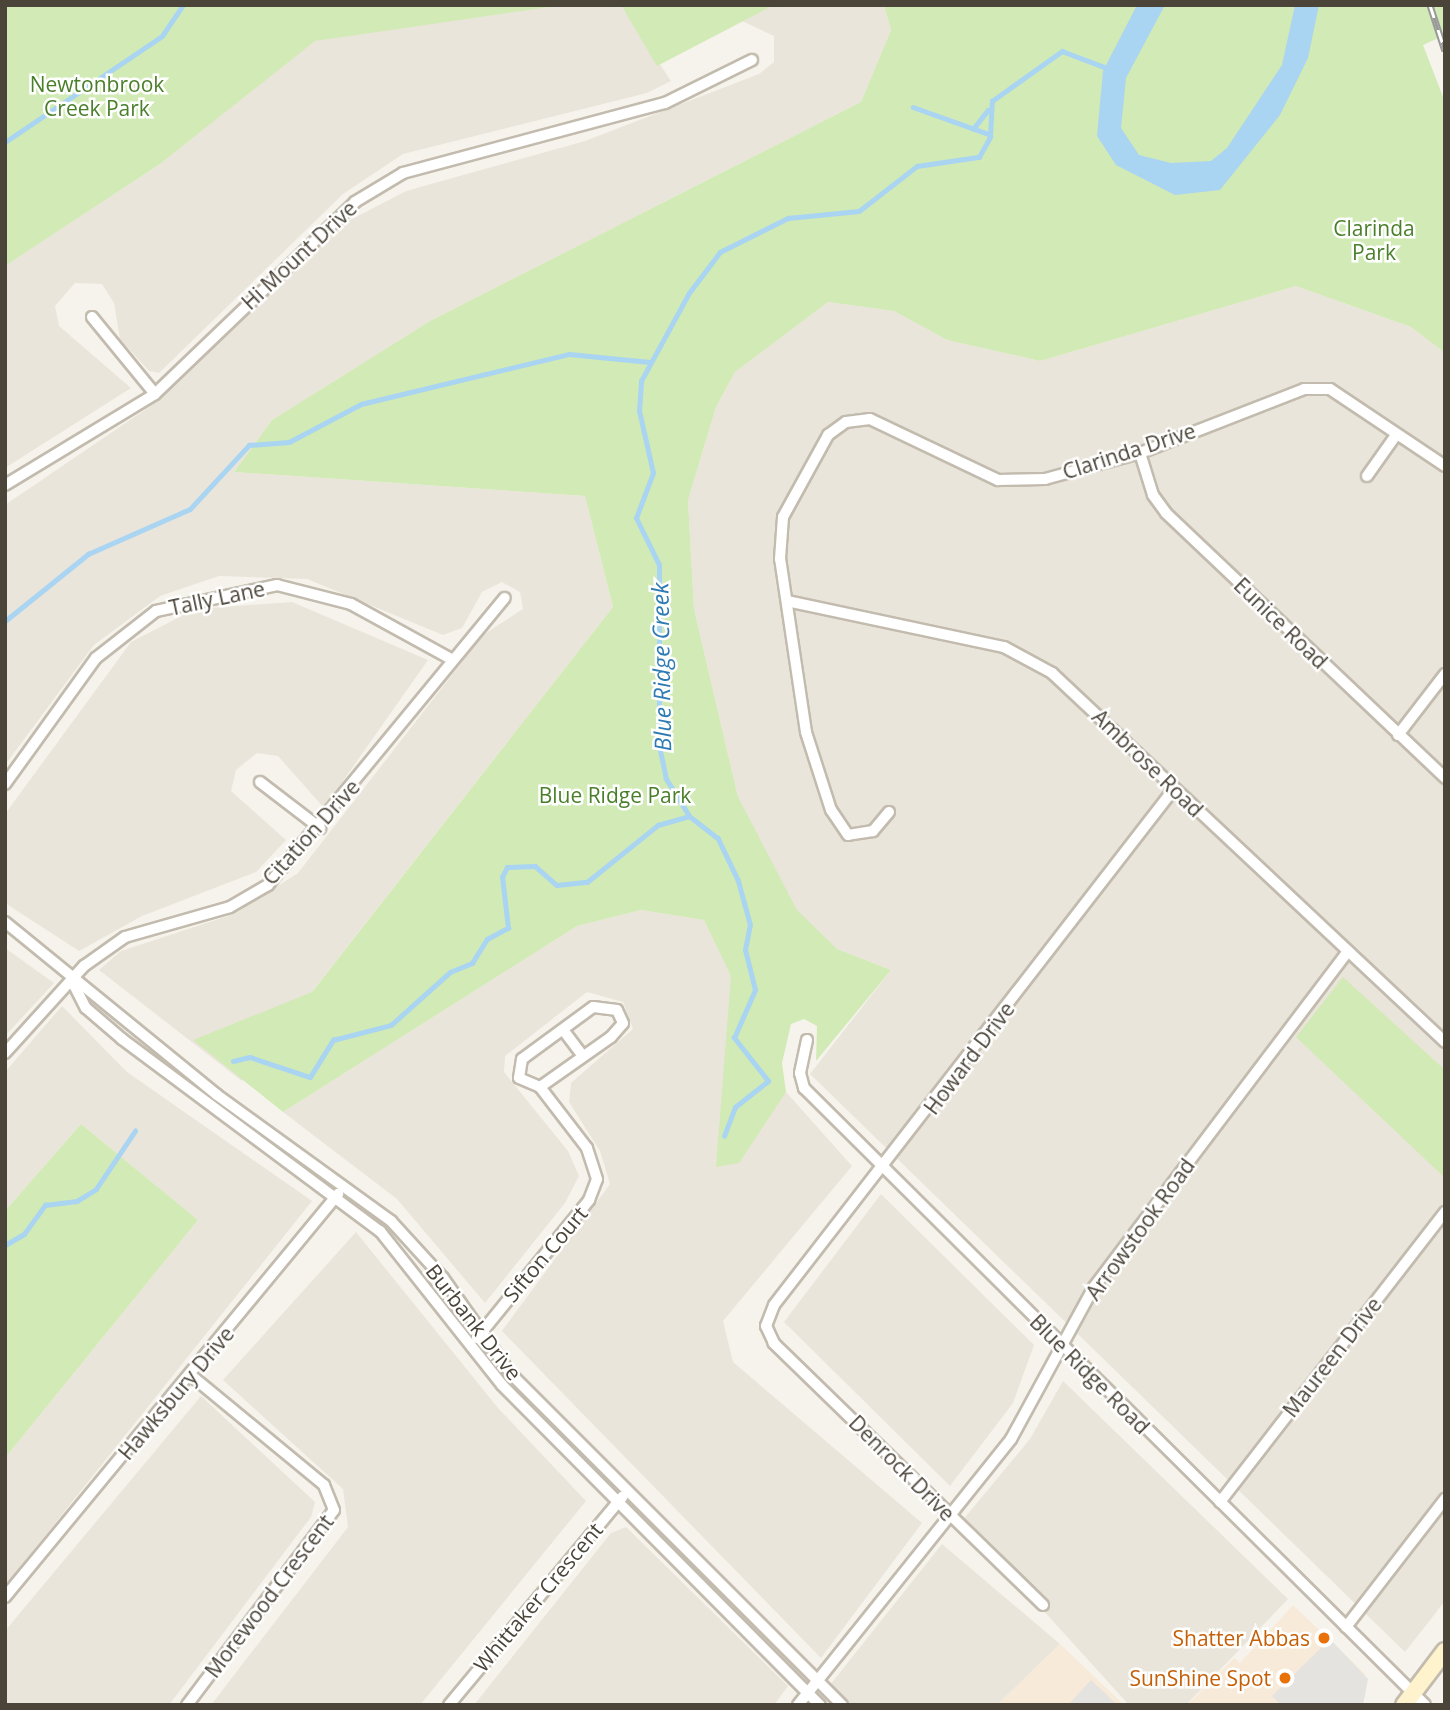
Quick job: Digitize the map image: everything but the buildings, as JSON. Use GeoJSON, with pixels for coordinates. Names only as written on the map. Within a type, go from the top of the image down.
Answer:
{"type":"FeatureCollection","features":[{"type":"Feature","properties":{"kind":"main road"},"geometry":{"type":"LineString","coordinates":[[1414,1701],[1445,1651]]}},
{"type":"Feature","properties":{"kind":"street","name":"Hi Mount Drive"},"geometry":{"type":"LineString","coordinates":[[5,485],[155,394],[355,202],[403,173],[665,103],[751,60]]}},
{"type":"Feature","properties":{"kind":"street"},"geometry":{"type":"LineString","coordinates":[[92,317],[155,394]]}},
{"type":"Feature","properties":{"kind":"street","name":"Clarinda Drive"},"geometry":{"type":"LineString","coordinates":[[889,812],[873,831],[848,835],[831,810],[806,732],[780,559],[783,517],[828,435],[846,422],[870,419],[998,480],[1045,479],[1140,453],[1304,389],[1330,389],[1445,466]]}},
{"type":"Feature","properties":{"kind":"street"},"geometry":{"type":"LineString","coordinates":[[1367,476],[1396,435]]}},
{"type":"Feature","properties":{"kind":"street","name":"Eunice Road"},"geometry":{"type":"LineString","coordinates":[[1140,453],[1153,495],[1166,513],[1445,778]]}},
{"type":"Feature","properties":{"kind":"street","name":"Tally Lane"},"geometry":{"type":"LineString","coordinates":[[5,784],[96,659],[156,611],[278,585],[351,604],[452,659]]}},
{"type":"Feature","properties":{"kind":"street","name":"Citation Drive"},"geometry":{"type":"LineString","coordinates":[[5,1053],[72,980],[125,937],[230,907],[268,885],[320,828],[452,659],[505,598]]}},
{"type":"Feature","properties":{"kind":"street","name":"Ambrose Road"},"geometry":{"type":"LineString","coordinates":[[787,601],[1004,647],[1052,673],[1173,790],[1445,1042]]}},
{"type":"Feature","properties":{"kind":"street"},"geometry":{"type":"LineString","coordinates":[[1398,735],[1445,674]]}},
{"type":"Feature","properties":{"kind":"street"},"geometry":{"type":"LineString","coordinates":[[260,782],[320,828]]}},
{"type":"Feature","properties":{"kind":"street","name":"Howard Drive"},"geometry":{"type":"LineString","coordinates":[[766,1326],[774,1305],[885,1169],[1173,790]]}},
{"type":"Feature","properties":{"kind":"street","name":"Burbank Drive"},"geometry":{"type":"LineString","coordinates":[[5,922],[72,980],[391,1221],[443,1278],[480,1334],[511,1374],[842,1705]]}},
{"type":"Feature","properties":{"kind":"street","name":"Arrowstook Road"},"geometry":{"type":"LineString","coordinates":[[798,1705],[950,1516],[1033,1407],[1094,1287],[1348,951]]}},
{"type":"Feature","properties":{"kind":"street","name":"Burbank Drive"},"geometry":{"type":"LineString","coordinates":[[72,980],[86,1008],[122,1039],[380,1231],[471,1346],[617,1502],[820,1705]]}},
{"type":"Feature","properties":{"kind":"street","name":"Sifton Court"},"geometry":{"type":"LineString","coordinates":[[471,1346],[589,1200],[597,1179],[587,1148],[540,1087],[519,1078],[522,1059],[564,1031],[593,1007],[617,1010],[623,1023],[540,1087]]}},
{"type":"Feature","properties":{"kind":"street"},"geometry":{"type":"LineString","coordinates":[[564,1031],[583,1056]]}},
{"type":"Feature","properties":{"kind":"street","name":"Blue Ridge Road"},"geometry":{"type":"LineString","coordinates":[[807,1040],[800,1073],[804,1088],[1346,1627],[1414,1701]]}},
{"type":"Feature","properties":{"kind":"street","name":"Hawksbury Drive"},"geometry":{"type":"LineString","coordinates":[[5,1597],[193,1377],[344,1186]]}},
{"type":"Feature","properties":{"kind":"street","name":"Maureen Drive"},"geometry":{"type":"LineString","coordinates":[[1220,1502],[1445,1212]]}},
{"type":"Feature","properties":{"kind":"street","name":"Denrock Drive"},"geometry":{"type":"LineString","coordinates":[[766,1326],[774,1343],[1043,1605]]}},
{"type":"Feature","properties":{"kind":"street","name":"Morewood Crescent"},"geometry":{"type":"LineString","coordinates":[[187,1705],[334,1510],[324,1485],[193,1377]]}},
{"type":"Feature","properties":{"kind":"street","name":"Whittaker Crescent"},"geometry":{"type":"LineString","coordinates":[[449,1705],[627,1490]]}},
{"type":"Feature","properties":{"kind":"street"},"geometry":{"type":"LineString","coordinates":[[1346,1627],[1445,1499]]}},
{"type":"Feature","properties":{"kind":"shaded area"},"geometry":{"type":"Polygon","coordinates":[[[564,5],[621,5],[671,81],[647,93],[403,154],[343,194],[159,373],[149,371],[120,339],[114,303],[102,284],[75,283],[55,306],[59,326],[131,388],[5,468],[5,266],[160,164],[315,40],[564,5]]]}},
{"type":"Feature","properties":{"kind":"shaded area"},"geometry":{"type":"Polygon","coordinates":[[[774,5],[884,5],[891,30],[861,102],[430,321],[272,420],[234,472],[585,496],[613,607],[242,1081],[99,970],[121,951],[234,914],[298,873],[483,635],[523,609],[520,592],[502,582],[482,592],[462,628],[443,635],[307,579],[219,576],[160,596],[94,645],[5,765],[5,505],[152,405],[337,227],[406,191],[585,141],[759,74],[774,62],[774,36],[742,21],[774,5]]]}},
{"type":"Feature","properties":{"kind":"shaded area"},"geometry":{"type":"Polygon","coordinates":[[[1296,286],[1411,327],[1445,353],[1445,1601],[1405,1652],[810,1074],[891,970],[837,949],[781,910],[738,797],[694,609],[688,500],[716,407],[735,372],[828,302],[894,311],[947,340],[1040,361],[1296,286]]]}},
{"type":"Feature","properties":{"kind":"shaded area"},"geometry":{"type":"Polygon","coordinates":[[[292,602],[428,660],[324,808],[278,756],[257,753],[236,770],[231,791],[286,840],[256,872],[142,916],[79,951],[5,903],[5,814],[131,642],[195,609],[292,602]]]}},
{"type":"Feature","properties":{"kind":"shaded area"},"geometry":{"type":"Polygon","coordinates":[[[641,910],[704,920],[732,976],[737,1160],[786,1092],[852,1166],[723,1321],[733,1362],[922,1523],[821,1658],[502,1331],[610,1184],[600,1151],[569,1102],[571,1083],[633,1029],[623,1002],[587,992],[505,1056],[504,1072],[568,1151],[579,1176],[565,1203],[485,1303],[397,1199],[283,1112],[577,926],[641,910]]]}},
{"type":"Feature","properties":{"kind":"shaded area"},"geometry":{"type":"Polygon","coordinates":[[[5,948],[54,983],[5,1036],[5,948]]]}},
{"type":"Feature","properties":{"kind":"shaded area"},"geometry":{"type":"Polygon","coordinates":[[[62,1006],[127,1072],[312,1201],[5,1586],[5,1458],[198,1220],[81,1124],[5,1211],[5,1072],[62,1006]]]}},
{"type":"Feature","properties":{"kind":"shaded area"},"geometry":{"type":"Polygon","coordinates":[[[881,1194],[1034,1345],[1013,1403],[950,1486],[784,1322],[881,1194]]]}},
{"type":"Feature","properties":{"kind":"shaded area"},"geometry":{"type":"Polygon","coordinates":[[[356,1232],[498,1408],[586,1501],[420,1705],[211,1705],[348,1527],[343,1489],[223,1380],[356,1232]]]}},
{"type":"Feature","properties":{"kind":"shaded area"},"geometry":{"type":"Polygon","coordinates":[[[1063,1381],[1288,1599],[1186,1705],[1129,1705],[962,1521],[1030,1439],[1063,1381]]]}},
{"type":"Feature","properties":{"kind":"shaded area"},"geometry":{"type":"Polygon","coordinates":[[[201,1396],[315,1502],[311,1517],[169,1705],[5,1705],[5,1631],[201,1396]]]}},
{"type":"Feature","properties":{"kind":"shaded area"},"geometry":{"type":"Polygon","coordinates":[[[626,1527],[788,1686],[774,1705],[474,1705],[611,1533],[626,1527]]]}},
{"type":"Feature","properties":{"kind":"shaded area"},"geometry":{"type":"Polygon","coordinates":[[[942,1544],[1060,1644],[997,1705],[850,1705],[830,1685],[942,1544]]]}},
{"type":"Feature","properties":{"kind":"shaded area"},"geometry":{"type":"Polygon","coordinates":[[[1293,1605],[1365,1674],[1363,1705],[1187,1705],[1234,1658],[1240,1663],[1293,1605]]]}},
{"type":"Feature","properties":{"kind":"shaded area"},"geometry":{"type":"Polygon","coordinates":[[[1330,1639],[1368,1679],[1363,1705],[1281,1705],[1272,1696],[1330,1639]]]}},
{"type":"Feature","properties":{"kind":"shaded area"},"geometry":{"type":"Polygon","coordinates":[[[1060,1644],[1124,1705],[997,1705],[1060,1644]]]}},
{"type":"Feature","properties":{"kind":"shaded area"},"geometry":{"type":"Polygon","coordinates":[[[1091,1680],[1106,1694],[1117,1705],[1068,1705],[1091,1680]]]}},
{"type":"Feature","properties":{"kind":"green space","name":"Newtonbrook Creek Park"},"geometry":{"type":"Polygon","coordinates":[[[5,5],[564,5],[315,41],[160,164],[5,266],[5,5]]]}},
{"type":"Feature","properties":{"kind":"green space"},"geometry":{"type":"Polygon","coordinates":[[[621,5],[774,5],[657,66],[621,5]]]}},
{"type":"Feature","properties":{"kind":"green space"},"geometry":{"type":"Polygon","coordinates":[[[884,5],[1445,5],[1445,35],[1423,45],[1445,102],[1445,353],[1411,327],[1296,286],[1040,361],[947,340],[894,311],[828,302],[735,372],[716,407],[688,500],[694,609],[738,797],[797,910],[837,949],[891,970],[816,1061],[817,1026],[804,1019],[791,1024],[782,1063],[786,1092],[739,1163],[716,1167],[731,976],[704,920],[641,910],[577,926],[283,1112],[193,1040],[312,992],[613,607],[585,496],[234,472],[272,420],[430,321],[861,102],[891,30],[884,5]]]}},
{"type":"Feature","properties":{"kind":"green space"},"geometry":{"type":"Polygon","coordinates":[[[1343,977],[1445,1070],[1445,1178],[1296,1037],[1343,977]]]}},
{"type":"Feature","properties":{"kind":"green space"},"geometry":{"type":"Polygon","coordinates":[[[81,1124],[198,1220],[5,1458],[5,1211],[81,1124]]]}},
{"type":"Feature","properties":{"kind":"water"},"geometry":{"type":"Polygon","coordinates":[[[1137,5],[1165,5],[1126,78],[1121,128],[1139,155],[1171,163],[1211,161],[1227,148],[1282,65],[1295,5],[1319,5],[1308,58],[1280,115],[1220,190],[1175,195],[1116,165],[1097,136],[1103,71],[1137,5]]]}},
{"type":"Feature","properties":{"kind":"waterway"},"geometry":{"type":"LineString","coordinates":[[5,142],[162,36],[183,5]]}},
{"type":"Feature","properties":{"kind":"waterway","name":"Blue Ridge Creek"},"geometry":{"type":"LineString","coordinates":[[724,1136],[735,1107],[768,1081],[734,1038],[755,990],[745,950],[750,925],[738,881],[718,839],[689,816],[666,779],[659,747],[659,565],[636,518],[653,473],[639,411],[641,381],[689,293],[720,252],[788,218],[859,211],[917,166],[979,157],[990,137],[992,101],[1062,51],[1107,68]]}},
{"type":"Feature","properties":{"kind":"waterway"},"geometry":{"type":"LineString","coordinates":[[913,107],[989,134]]}},
{"type":"Feature","properties":{"kind":"waterway"},"geometry":{"type":"LineString","coordinates":[[973,129],[988,110]]}},
{"type":"Feature","properties":{"kind":"waterway"},"geometry":{"type":"LineString","coordinates":[[5,621],[88,554],[190,509],[249,445],[289,442],[361,404],[569,354],[650,362]]}},
{"type":"Feature","properties":{"kind":"waterway","name":"Blue Ridge Creek"},"geometry":{"type":"LineString","coordinates":[[233,1061],[250,1057],[310,1077],[333,1040],[391,1025],[450,972],[472,963],[487,939],[508,928],[502,877],[507,867],[535,866],[557,885],[587,882],[658,825],[689,816]]}},
{"type":"Feature","properties":{"kind":"waterway","name":"Blue Ridge Creek"},"geometry":{"type":"LineString","coordinates":[[5,1245],[24,1234],[45,1205],[77,1201],[96,1189],[135,1131]]}},
{"type":"Feature","properties":{"kind":"railway"},"geometry":{"type":"LineString","coordinates":[[1430,5],[1445,51]]}},
{"type":"Feature","properties":{"kind":"place","name":"Shatter Abbas"},"geometry":{"type":"Point","coordinates":[1324,1638]}},
{"type":"Feature","properties":{"kind":"place","name":"SunShine Spot"},"geometry":{"type":"Point","coordinates":[1285,1678]}},
{"type":"Feature","properties":{"kind":"park label","name":"Clarinda Park"},"geometry":{"type":"Point","coordinates":[1374,240]}},
{"type":"Feature","properties":{"kind":"park label","name":"Blue Ridge Park"},"geometry":{"type":"Point","coordinates":[615,795]}}]}
